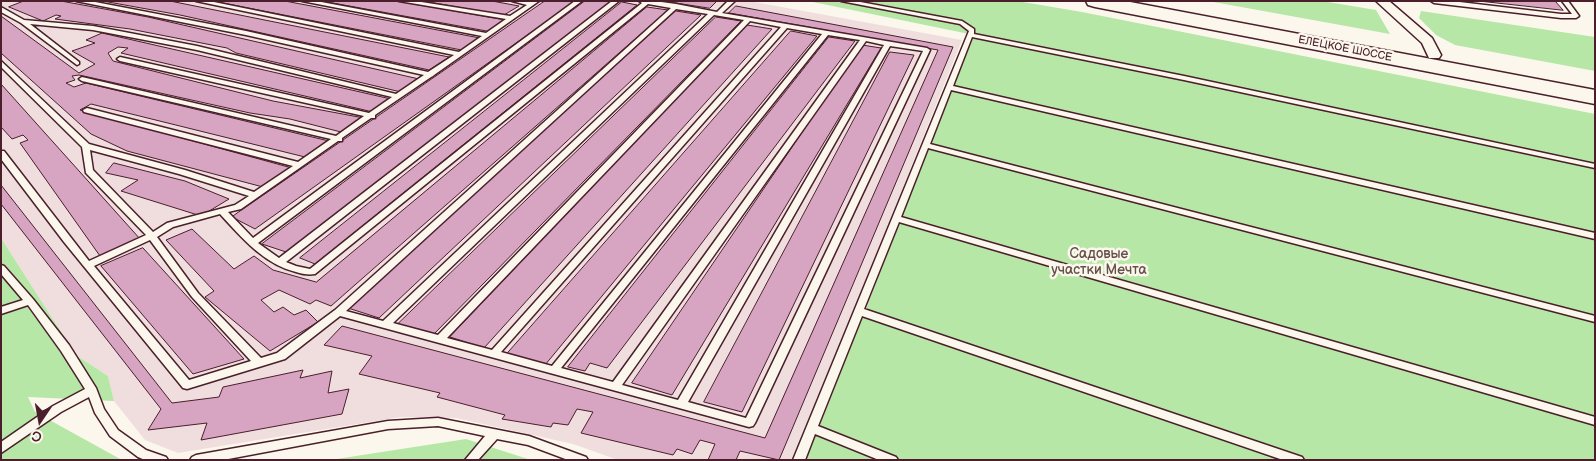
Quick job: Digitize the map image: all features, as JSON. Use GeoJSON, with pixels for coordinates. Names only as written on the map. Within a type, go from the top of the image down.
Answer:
{"type":"FeatureCollection","features":[{"type":"Feature","properties":{"kind":"main road","name":"ЕЛЕЦКОЕ ШОССЕ"},"geometry":{"type":"LineString","coordinates":[[1095,1],[1595,96]]}},
{"type":"Feature","properties":{"kind":"main road","name":"ЕЛЕЦКОЕ ШОССЕ"},"geometry":{"type":"LineString","coordinates":[[1145,1],[1595,85]]}},
{"type":"Feature","properties":{"kind":"street"},"geometry":{"type":"LineString","coordinates":[[1382,1],[1426,41],[1434,55]]}},
{"type":"Feature","properties":{"kind":"lane"},"geometry":{"type":"LineString","coordinates":[[79,1],[246,33],[430,76]]}},
{"type":"Feature","properties":{"kind":"lane"},"geometry":{"type":"LineString","coordinates":[[200,1],[461,54]]}},
{"type":"Feature","properties":{"kind":"lane"},"geometry":{"type":"LineString","coordinates":[[304,1],[488,35]]}},
{"type":"Feature","properties":{"kind":"lane"},"geometry":{"type":"LineString","coordinates":[[402,1],[512,18]]}},
{"type":"Feature","properties":{"kind":"lane"},"geometry":{"type":"LineString","coordinates":[[515,1],[534,3]]}},
{"type":"Feature","properties":{"kind":"lane"},"geometry":{"type":"LineString","coordinates":[[252,244],[579,1]]}},
{"type":"Feature","properties":{"kind":"lane"},"geometry":{"type":"LineString","coordinates":[[279,263],[616,1]]}},
{"type":"Feature","properties":{"kind":"lane"},"geometry":{"type":"LineString","coordinates":[[338,312],[749,423],[927,50],[642,1]]}},
{"type":"Feature","properties":{"kind":"lane"},"geometry":{"type":"LineString","coordinates":[[386,324],[732,1]]}},
{"type":"Feature","properties":{"kind":"lane"},"geometry":{"type":"LineString","coordinates":[[799,460],[972,30],[962,24],[844,1]]}},
{"type":"Feature","properties":{"kind":"lane"},"geometry":{"type":"LineString","coordinates":[[1434,1],[1561,16],[1576,16],[1565,1]]}},
{"type":"Feature","properties":{"kind":"lane"},"geometry":{"type":"LineString","coordinates":[[223,212],[252,244],[279,263],[292,270],[312,272],[646,2]]}},
{"type":"Feature","properties":{"kind":"lane"},"geometry":{"type":"LineString","coordinates":[[88,265],[152,236],[170,225],[238,207],[534,3]]}},
{"type":"Feature","properties":{"kind":"lane"},"geometry":{"type":"LineString","coordinates":[[1,153],[88,265],[187,385],[280,356],[338,312],[676,6]]}},
{"type":"Feature","properties":{"kind":"lane"},"geometry":{"type":"LineString","coordinates":[[1,9],[23,22],[77,63]]}},
{"type":"Feature","properties":{"kind":"lane"},"geometry":{"type":"LineString","coordinates":[[440,339],[749,18]]}},
{"type":"Feature","properties":{"kind":"lane"},"geometry":{"type":"LineString","coordinates":[[23,22],[93,28],[197,48],[399,97]]}},
{"type":"Feature","properties":{"kind":"lane"},"geometry":{"type":"LineString","coordinates":[[494,354],[786,25]]}},
{"type":"Feature","properties":{"kind":"lane"},"geometry":{"type":"LineString","coordinates":[[554,370],[827,32]]}},
{"type":"Feature","properties":{"kind":"lane"},"geometry":{"type":"LineString","coordinates":[[970,35],[1184,78],[1595,166]]}},
{"type":"Feature","properties":{"kind":"lane"},"geometry":{"type":"LineString","coordinates":[[615,387],[864,39]]}},
{"type":"Feature","properties":{"kind":"lane"},"geometry":{"type":"LineString","coordinates":[[681,405],[888,43]]}},
{"type":"Feature","properties":{"kind":"lane"},"geometry":{"type":"LineString","coordinates":[[120,58],[372,116]]}},
{"type":"Feature","properties":{"kind":"lane"},"geometry":{"type":"LineString","coordinates":[[1,63],[86,146],[182,172],[256,195]]}},
{"type":"Feature","properties":{"kind":"lane"},"geometry":{"type":"LineString","coordinates":[[82,79],[339,139]]}},
{"type":"Feature","properties":{"kind":"lane"},"geometry":{"type":"LineString","coordinates":[[949,87],[1595,236]]}},
{"type":"Feature","properties":{"kind":"lane"},"geometry":{"type":"LineString","coordinates":[[87,110],[300,165]]}},
{"type":"Feature","properties":{"kind":"lane"},"geometry":{"type":"LineString","coordinates":[[926,145],[1595,319]]}},
{"type":"Feature","properties":{"kind":"lane"},"geometry":{"type":"LineString","coordinates":[[86,146],[89,171],[152,236],[195,295],[259,363]]}},
{"type":"Feature","properties":{"kind":"lane"},"geometry":{"type":"LineString","coordinates":[[896,218],[1595,421]]}},
{"type":"Feature","properties":{"kind":"lane"},"geometry":{"type":"LineString","coordinates":[[1,268],[30,301],[65,348],[92,390],[99,410],[114,433],[142,454],[162,460]]}},
{"type":"Feature","properties":{"kind":"lane"},"geometry":{"type":"LineString","coordinates":[[1,311],[30,301]]}},
{"type":"Feature","properties":{"kind":"lane"},"geometry":{"type":"LineString","coordinates":[[859,311],[1298,460]]}},
{"type":"Feature","properties":{"kind":"lane"},"geometry":{"type":"LineString","coordinates":[[1,448],[57,409],[92,390]]}},
{"type":"Feature","properties":{"kind":"lane"},"geometry":{"type":"LineString","coordinates":[[196,460],[388,425],[438,422],[529,441],[582,460]]}},
{"type":"Feature","properties":{"kind":"lane"},"geometry":{"type":"LineString","coordinates":[[812,428],[892,460]]}},
{"type":"Feature","properties":{"kind":"lane"},"geometry":{"type":"LineString","coordinates":[[471,460],[494,434]]}},
{"type":"Feature","properties":{"kind":"shaded area"},"geometry":{"type":"Polygon","coordinates":[[[1,1],[749,1],[962,40],[794,460],[618,460],[573,444],[456,418],[401,417],[178,453],[145,440],[114,401],[108,376],[76,355],[1,238],[1,1]]]}},
{"type":"Feature","properties":{"kind":"green space","name":"Садовые участки Мечта"},"geometry":{"type":"Polygon","coordinates":[[[808,1],[1017,1],[1082,12],[1595,114],[1595,460],[806,460],[974,35],[808,1]]]}},
{"type":"Feature","properties":{"kind":"green space"},"geometry":{"type":"Polygon","coordinates":[[[1208,1],[1322,1],[1376,10],[1390,34],[1208,1]]]}},
{"type":"Feature","properties":{"kind":"green space"},"geometry":{"type":"Polygon","coordinates":[[[1421,11],[1595,37],[1595,71],[1455,45],[1436,35],[1419,18],[1421,11]]]}},
{"type":"Feature","properties":{"kind":"green space"},"geometry":{"type":"Polygon","coordinates":[[[1,238],[76,355],[108,376],[114,401],[28,397],[35,412],[122,460],[1,460],[1,238]]]}},
{"type":"Feature","properties":{"kind":"green space"},"geometry":{"type":"Polygon","coordinates":[[[466,439],[531,460],[330,460],[466,439]]]}},
{"type":"Feature","properties":{"kind":"building"},"geometry":{"type":"Polygon","coordinates":[[[24,1],[61,1],[148,17],[419,79],[401,92],[236,53],[227,48],[130,29],[55,19],[61,16],[56,15],[43,21],[9,7],[24,1]]]}},
{"type":"Feature","properties":{"kind":"building"},"geometry":{"type":"Polygon","coordinates":[[[103,1],[170,1],[449,57],[429,70],[180,15],[103,1]]]}},
{"type":"Feature","properties":{"kind":"building"},"geometry":{"type":"Polygon","coordinates":[[[213,1],[285,1],[480,38],[463,50],[213,1]]]}},
{"type":"Feature","properties":{"kind":"building"},"geometry":{"type":"Polygon","coordinates":[[[322,1],[397,1],[506,20],[488,31],[322,1]]]}},
{"type":"Feature","properties":{"kind":"building"},"geometry":{"type":"Polygon","coordinates":[[[423,1],[492,1],[519,6],[504,15],[423,1]]]}},
{"type":"Feature","properties":{"kind":"building"},"geometry":{"type":"Polygon","coordinates":[[[545,1],[575,1],[255,229],[232,217],[545,1]]]}},
{"type":"Feature","properties":{"kind":"building"},"geometry":{"type":"Polygon","coordinates":[[[585,1],[612,1],[286,252],[262,244],[585,1]]]}},
{"type":"Feature","properties":{"kind":"building"},"geometry":{"type":"Polygon","coordinates":[[[663,1],[717,1],[710,8],[663,1]]]}},
{"type":"Feature","properties":{"kind":"building"},"geometry":{"type":"Polygon","coordinates":[[[1479,1],[1555,1],[1563,10],[1479,1]]]}},
{"type":"Feature","properties":{"kind":"building"},"geometry":{"type":"Polygon","coordinates":[[[622,2],[637,5],[315,264],[300,258],[622,2]]]}},
{"type":"Feature","properties":{"kind":"building"},"geometry":{"type":"Polygon","coordinates":[[[736,6],[953,47],[779,460],[740,451],[736,460],[708,460],[715,444],[700,440],[692,454],[677,449],[673,455],[581,433],[593,412],[577,409],[568,425],[553,423],[551,427],[502,419],[505,415],[437,397],[440,393],[359,374],[372,356],[324,345],[342,326],[765,438],[938,50],[729,13],[736,6]]]}},
{"type":"Feature","properties":{"kind":"building"},"geometry":{"type":"Polygon","coordinates":[[[647,7],[668,10],[331,306],[316,300],[310,304],[279,290],[261,300],[274,312],[283,307],[294,315],[306,310],[318,322],[270,351],[205,297],[214,291],[166,240],[192,229],[234,269],[254,256],[273,270],[316,282],[647,7]]]}},
{"type":"Feature","properties":{"kind":"building"},"geometry":{"type":"Polygon","coordinates":[[[676,11],[701,15],[379,318],[348,308],[676,11]]]}},
{"type":"Feature","properties":{"kind":"building"},"geometry":{"type":"Polygon","coordinates":[[[1,16],[79,73],[95,64],[72,51],[95,43],[86,40],[102,33],[391,99],[373,112],[121,53],[128,48],[118,47],[108,53],[113,61],[273,101],[364,118],[341,132],[290,119],[250,113],[79,75],[72,76],[75,80],[66,83],[74,87],[86,83],[329,141],[305,157],[91,104],[80,110],[292,168],[263,187],[127,151],[91,134],[1,53],[1,16]]]}},
{"type":"Feature","properties":{"kind":"building"},"geometry":{"type":"Polygon","coordinates":[[[716,17],[741,21],[433,335],[398,324],[716,17]]]}},
{"type":"Feature","properties":{"kind":"building"},"geometry":{"type":"Polygon","coordinates":[[[747,25],[772,29],[484,348],[450,337],[747,25]]]}},
{"type":"Feature","properties":{"kind":"building"},"geometry":{"type":"Polygon","coordinates":[[[791,31],[817,36],[545,365],[506,355],[791,31]]]}},
{"type":"Feature","properties":{"kind":"building"},"geometry":{"type":"Polygon","coordinates":[[[829,37],[855,41],[607,368],[590,363],[585,371],[568,367],[829,37]]]}},
{"type":"Feature","properties":{"kind":"building"},"geometry":{"type":"Polygon","coordinates":[[[862,45],[881,48],[672,395],[632,383],[862,45]]]}},
{"type":"Feature","properties":{"kind":"building"},"geometry":{"type":"Polygon","coordinates":[[[890,52],[914,55],[742,412],[704,402],[890,52]]]}},
{"type":"Feature","properties":{"kind":"building"},"geometry":{"type":"Polygon","coordinates":[[[1,84],[141,240],[100,256],[20,143],[28,140],[23,135],[12,139],[1,127],[1,84]]]}},
{"type":"Feature","properties":{"kind":"building"},"geometry":{"type":"Polygon","coordinates":[[[114,163],[185,181],[229,199],[201,216],[121,191],[138,180],[106,173],[114,163]]]}},
{"type":"Feature","properties":{"kind":"building"},"geometry":{"type":"Polygon","coordinates":[[[1,185],[172,403],[219,397],[223,387],[303,370],[300,378],[332,371],[328,393],[349,389],[342,414],[201,440],[207,423],[148,430],[161,409],[1,204],[1,185]]]}},
{"type":"Feature","properties":{"kind":"building"},"geometry":{"type":"Polygon","coordinates":[[[143,248],[244,359],[193,374],[101,266],[143,248]]]}}]}
